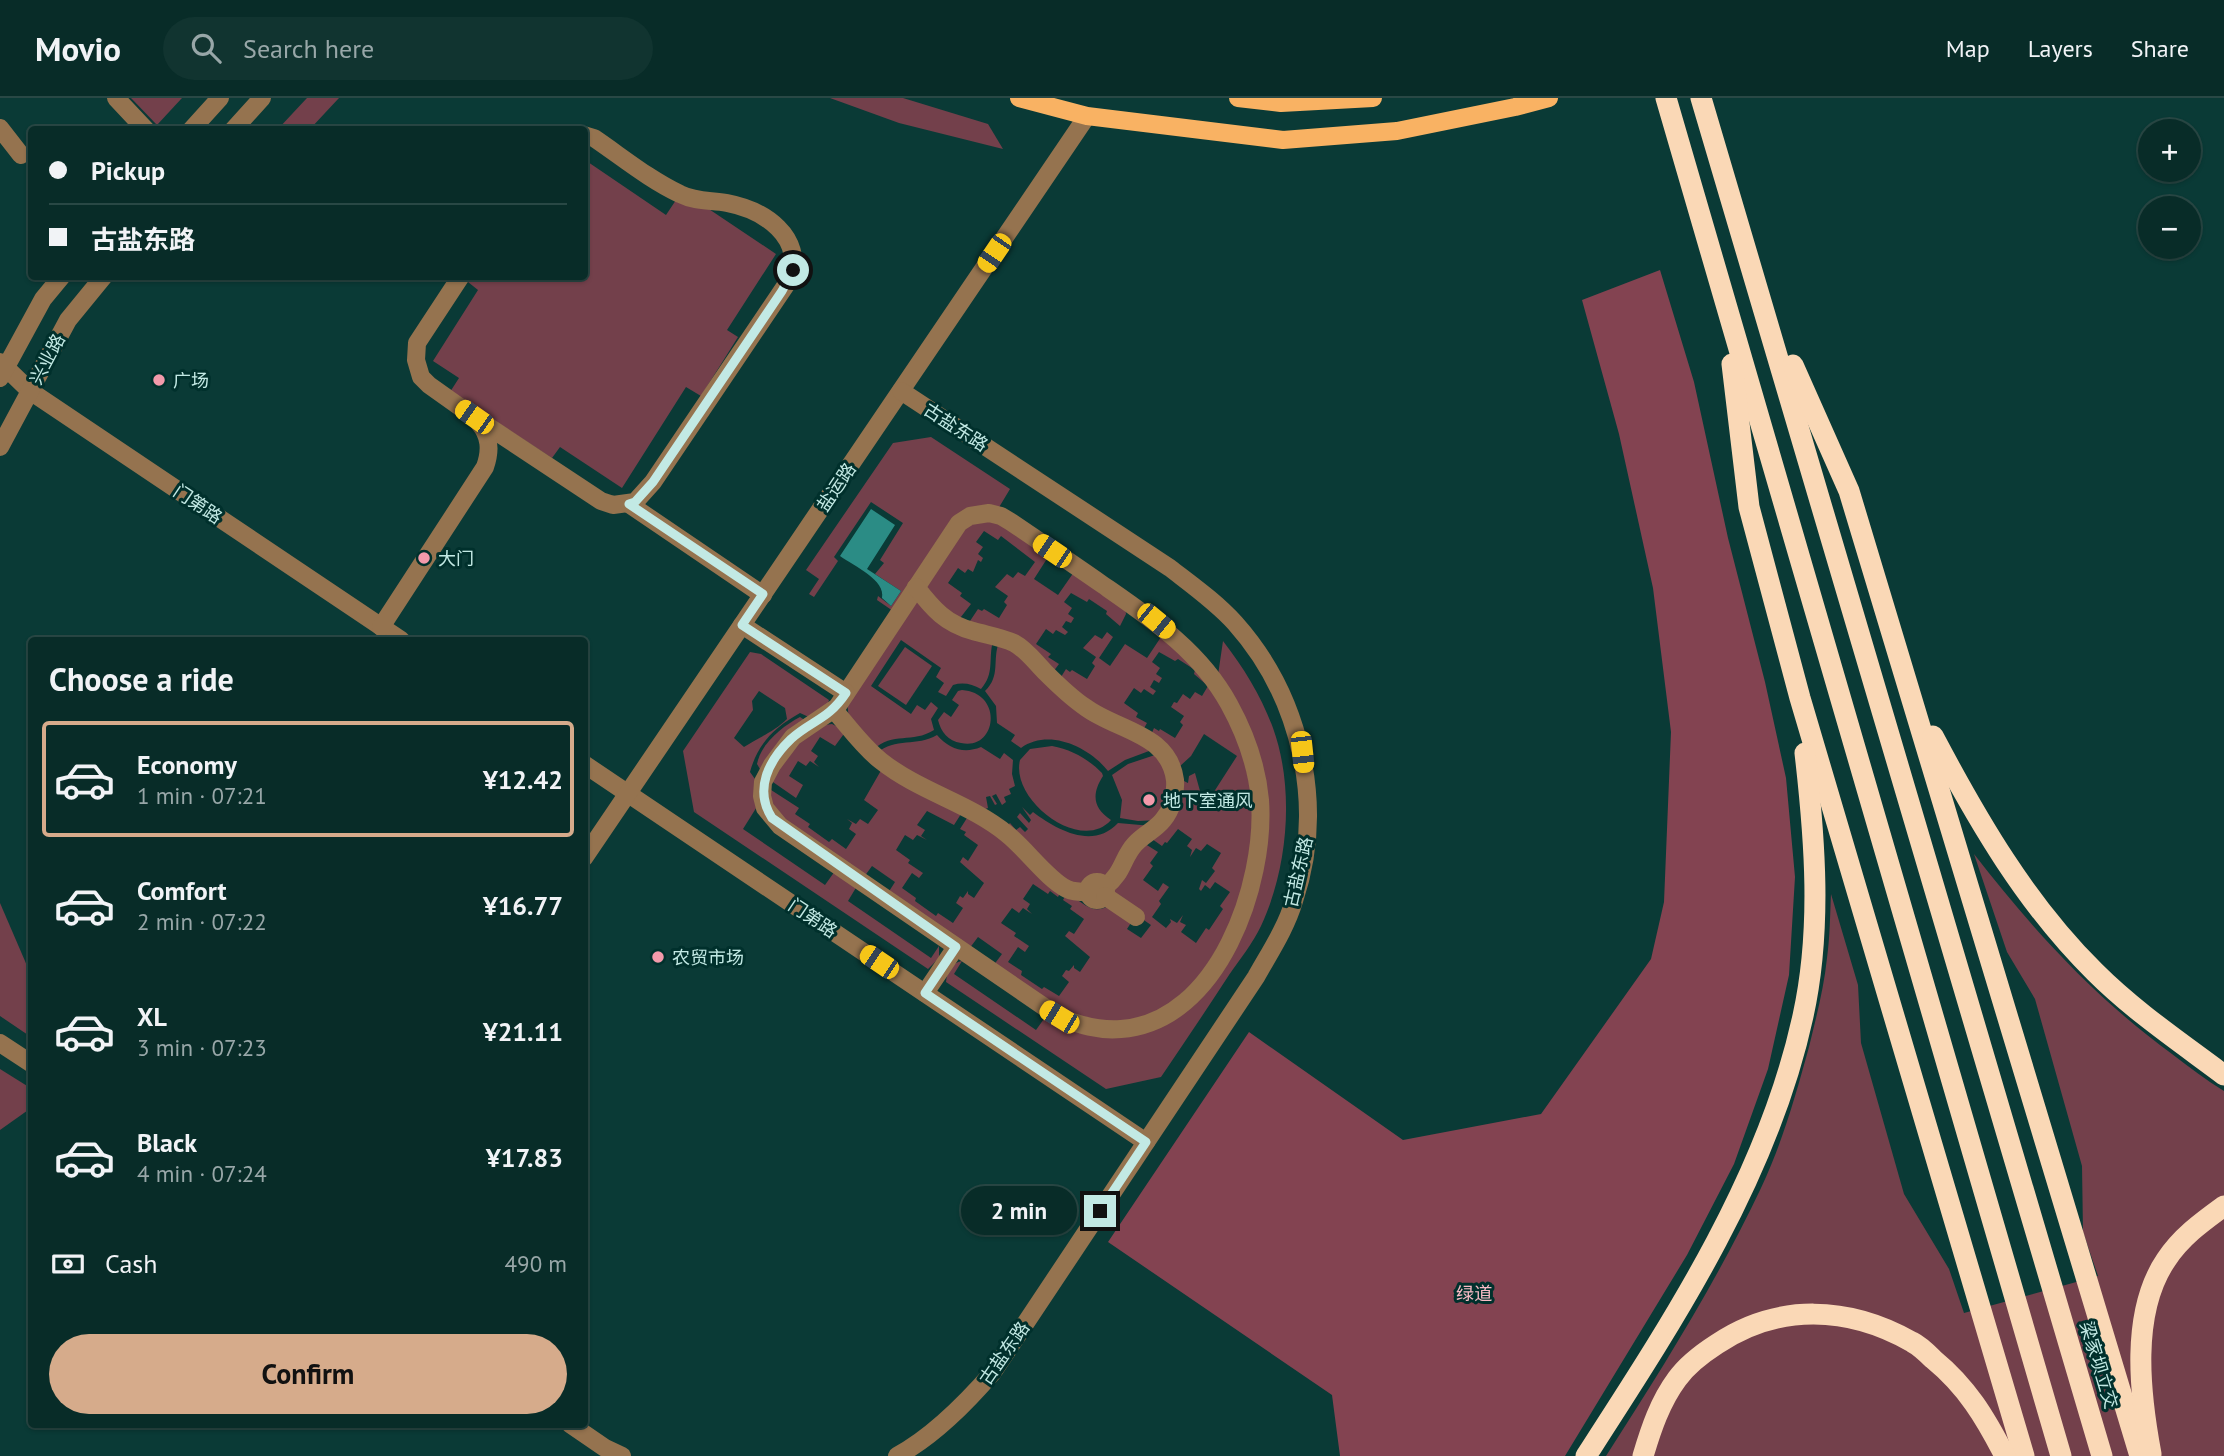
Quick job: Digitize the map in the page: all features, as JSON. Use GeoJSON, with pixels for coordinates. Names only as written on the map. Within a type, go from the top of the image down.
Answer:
{"type":"FeatureCollection","features":[{"type":"Feature","properties":{"kind":"highway"},"geometry":{"type":"LineString","coordinates":[[1666,98],[2060,1456]]}},
{"type":"Feature","properties":{"kind":"highway"},"geometry":{"type":"LineString","coordinates":[[1701,98],[1759,289],[1849,491],[2140,1456]]}},
{"type":"Feature","properties":{"kind":"highway","name":"梁家坝立交"},"geometry":{"type":"LineString","coordinates":[[1759,289],[2102,1456]]}},
{"type":"Feature","properties":{"kind":"highway"},"geometry":{"type":"LineString","coordinates":[[1724,300],[1749,507],[1800,698],[2024,1456]]}},
{"type":"Feature","properties":{"kind":"highway"},"geometry":{"type":"LineString","coordinates":[[1909,690],[1961,789],[2002,857],[2044,916],[2095,973],[2152,1023],[2224,1075]]}},
{"type":"Feature","properties":{"kind":"highway"},"geometry":{"type":"LineString","coordinates":[[1587,1456],[1643,1369],[1746,1183],[1775,1110],[1803,1016],[1813,942],[1814,865],[1811,801],[1800,698]]}},
{"type":"Feature","properties":{"kind":"highway"},"geometry":{"type":"LineString","coordinates":[[2152,1456],[2143,1412],[2141,1345],[2148,1298],[2165,1261],[2191,1230],[2224,1206]]}},
{"type":"Feature","properties":{"kind":"highway"},"geometry":{"type":"LineString","coordinates":[[1643,1456],[1657,1413],[1678,1378],[1705,1352],[1736,1331],[1780,1316],[1827,1314],[1864,1321],[1914,1343],[1952,1374],[1982,1411],[2005,1456]]}},
{"type":"Feature","properties":{"kind":"main road"},"geometry":{"type":"LineString","coordinates":[[1019,98],[1087,116],[1283,140],[1397,131],[1549,98]]}},
{"type":"Feature","properties":{"kind":"main road"},"geometry":{"type":"LineString","coordinates":[[1238,98],[1281,103],[1374,98]]}},
{"type":"Feature","properties":{"kind":"street"},"geometry":{"type":"LineString","coordinates":[[116,98],[142,126]]}},
{"type":"Feature","properties":{"kind":"street"},"geometry":{"type":"LineString","coordinates":[[195,126],[220,98]]}},
{"type":"Feature","properties":{"kind":"street"},"geometry":{"type":"LineString","coordinates":[[237,126],[262,98]]}},
{"type":"Feature","properties":{"kind":"street","name":"盐运路"},"geometry":{"type":"LineString","coordinates":[[588,852],[1087,116]]}},
{"type":"Feature","properties":{"kind":"street"},"geometry":{"type":"LineString","coordinates":[[0,128],[22,155]]}},
{"type":"Feature","properties":{"kind":"street"},"geometry":{"type":"LineString","coordinates":[[458,280],[417,342],[416,360],[421,377],[429,386],[474,417],[601,501],[613,505],[635,502],[653,482],[790,279],[794,252],[790,241],[781,231],[748,209],[685,196],[588,136]]}},
{"type":"Feature","properties":{"kind":"street","name":"兴业路"},"geometry":{"type":"LineString","coordinates":[[2,369],[43,299],[59,280]]}},
{"type":"Feature","properties":{"kind":"street","name":"兴业路"},"geometry":{"type":"LineString","coordinates":[[0,447],[68,320],[101,280]]}},
{"type":"Feature","properties":{"kind":"street","name":"门第路"},"geometry":{"type":"LineString","coordinates":[[2,369],[30,391],[396,637]]}},
{"type":"Feature","properties":{"kind":"street","name":"古盐东路"},"geometry":{"type":"LineString","coordinates":[[897,1456],[945,1421],[971,1398],[993,1372],[1256,977],[1279,937],[1294,901],[1308,829],[1302,752],[1293,719],[1259,654],[1235,623],[1207,596],[1167,566],[901,391]]}},
{"type":"Feature","properties":{"kind":"street"},"geometry":{"type":"LineString","coordinates":[[380,627],[485,467],[488,442],[485,431],[474,417]]}},
{"type":"Feature","properties":{"kind":"street"},"geometry":{"type":"LineString","coordinates":[[485,467],[509,453],[532,456]]}},
{"type":"Feature","properties":{"kind":"street"},"geometry":{"type":"LineString","coordinates":[[629,504],[763,594]]}},
{"type":"Feature","properties":{"kind":"street"},"geometry":{"type":"LineString","coordinates":[[976,514],[1001,516],[1156,621],[1191,652],[1217,684],[1240,724],[1260,797],[1256,865],[1246,905],[1224,951],[1197,990],[1181,1005],[1152,1021],[1121,1029],[1078,1025],[1044,1008],[780,826],[765,808],[763,782],[787,744],[834,710],[846,693],[959,523],[976,514]]}},
{"type":"Feature","properties":{"kind":"street"},"geometry":{"type":"LineString","coordinates":[[916,587],[947,621],[1015,644],[1060,687],[1088,709],[1119,727],[1145,736],[1163,751],[1171,764],[1176,788],[1171,807],[1162,821],[1132,847],[1120,872],[1100,892]]}},
{"type":"Feature","properties":{"kind":"street"},"geometry":{"type":"LineString","coordinates":[[742,625],[846,693]]}},
{"type":"Feature","properties":{"kind":"street"},"geometry":{"type":"LineString","coordinates":[[834,710],[861,743],[881,761],[918,785],[954,800],[992,823],[1019,844],[1064,888],[1070,891],[1100,892],[1136,917]]}},
{"type":"Feature","properties":{"kind":"street","name":"门第路"},"geometry":{"type":"LineString","coordinates":[[588,767],[1146,1142]]}},
{"type":"Feature","properties":{"kind":"street"},"geometry":{"type":"LineString","coordinates":[[925,993],[956,947]]}},
{"type":"Feature","properties":{"kind":"street"},"geometry":{"type":"LineString","coordinates":[[0,1043],[28,1061]]}},
{"type":"Feature","properties":{"kind":"street"},"geometry":{"type":"LineString","coordinates":[[576,1428],[622,1456]]}},
{"type":"Feature","properties":{"kind":"shaded area"},"geometry":{"type":"Polygon","coordinates":[[[131,98],[182,98],[157,125],[131,98]]]}},
{"type":"Feature","properties":{"kind":"shaded area"},"geometry":{"type":"Polygon","coordinates":[[[307,98],[339,98],[313,126],[281,126],[307,98]]]}},
{"type":"Feature","properties":{"kind":"shaded area"},"geometry":{"type":"Polygon","coordinates":[[[830,98],[903,98],[988,124],[1003,149],[899,123],[830,98]]]}},
{"type":"Feature","properties":{"kind":"shaded area"},"geometry":{"type":"Polygon","coordinates":[[[588,162],[666,215],[682,191],[776,254],[727,330],[738,337],[701,396],[686,387],[622,488],[560,447],[552,458],[450,392],[459,378],[433,361],[478,290],[468,282],[588,280],[588,162]]]}},
{"type":"Feature","properties":{"kind":"shaded area"},"geometry":{"type":"Polygon","coordinates":[[[931,437],[1010,489],[998,509],[975,509],[893,611],[877,600],[878,596],[891,606],[901,591],[875,574],[884,563],[880,560],[903,523],[871,502],[834,557],[838,561],[814,597],[809,594],[819,579],[806,570],[893,443],[931,437]]]}},
{"type":"Feature","properties":{"kind":"shaded area"},"geometry":{"type":"Polygon","coordinates":[[[991,519],[1050,554],[1034,579],[1058,595],[1074,572],[1125,607],[1126,614],[1120,626],[1106,614],[1107,611],[1089,599],[1087,602],[1071,593],[1064,602],[1072,608],[1068,614],[1074,618],[1071,623],[1066,621],[1062,627],[1068,632],[1065,635],[1056,630],[1053,634],[1046,629],[1036,644],[1051,654],[1048,657],[1059,664],[1053,672],[968,624],[978,609],[984,609],[999,618],[1007,605],[1004,602],[1008,596],[995,587],[1007,574],[1013,578],[1018,572],[1025,576],[1035,562],[1001,536],[998,540],[984,531],[976,542],[983,547],[978,554],[983,558],[981,562],[978,560],[973,572],[968,569],[965,573],[958,568],[948,583],[971,604],[957,622],[928,592],[926,582],[967,524],[991,519]]]}},
{"type":"Feature","properties":{"kind":"shaded area"},"geometry":{"type":"Polygon","coordinates":[[[917,601],[993,641],[990,672],[981,689],[957,684],[953,685],[946,696],[938,692],[944,683],[936,677],[941,668],[901,640],[871,686],[911,714],[917,705],[925,710],[931,702],[938,708],[931,719],[934,730],[918,736],[888,741],[873,750],[849,719],[847,702],[917,601]]]}},
{"type":"Feature","properties":{"kind":"shaded area"},"geometry":{"type":"Polygon","coordinates":[[[1107,632],[1113,637],[1099,658],[1110,666],[1125,644],[1147,658],[1163,634],[1215,691],[1242,749],[1254,805],[1251,870],[1228,930],[1200,977],[1163,1010],[1121,1025],[1080,1020],[993,966],[1002,954],[978,937],[969,949],[888,893],[895,882],[872,866],[864,877],[774,812],[768,788],[799,808],[795,814],[810,824],[808,827],[829,842],[832,839],[846,849],[856,834],[849,829],[852,823],[847,819],[856,824],[860,819],[868,824],[878,810],[864,800],[883,767],[961,814],[954,825],[927,811],[917,825],[925,830],[921,836],[927,840],[917,835],[913,840],[905,835],[896,850],[910,860],[908,863],[923,873],[919,878],[912,873],[902,888],[936,916],[938,913],[953,923],[963,908],[956,903],[960,896],[963,898],[968,891],[974,898],[984,883],[960,862],[963,857],[968,861],[978,845],[960,829],[967,818],[974,816],[1061,891],[1058,897],[1033,884],[1023,899],[1030,904],[1027,909],[1032,914],[1023,908],[1019,913],[1012,908],[1001,923],[1029,946],[1025,952],[1018,947],[1008,962],[1042,989],[1044,987],[1059,996],[1069,982],[1062,976],[1066,970],[1069,971],[1074,965],[1080,972],[1090,957],[1065,936],[1069,931],[1074,934],[1084,919],[1063,900],[1067,893],[1093,909],[1105,908],[1111,904],[1134,918],[1127,929],[1141,938],[1151,925],[1113,899],[1114,885],[1142,842],[1158,852],[1150,863],[1153,866],[1143,880],[1158,891],[1163,883],[1169,887],[1152,917],[1166,928],[1171,922],[1170,919],[1177,923],[1183,915],[1180,922],[1186,925],[1181,932],[1196,943],[1223,909],[1220,906],[1230,892],[1215,882],[1210,889],[1205,885],[1201,891],[1199,889],[1202,880],[1206,883],[1215,871],[1212,868],[1221,853],[1207,844],[1201,851],[1196,848],[1190,857],[1192,850],[1187,846],[1192,839],[1178,829],[1162,846],[1152,839],[1182,780],[1188,783],[1189,776],[1195,773],[1200,791],[1210,798],[1237,756],[1204,734],[1191,756],[1179,767],[1151,735],[1154,728],[1175,738],[1183,725],[1180,722],[1184,716],[1171,707],[1174,702],[1177,703],[1183,694],[1190,699],[1195,692],[1202,696],[1208,686],[1194,674],[1195,670],[1178,659],[1175,661],[1159,652],[1152,662],[1160,668],[1156,674],[1162,678],[1159,683],[1154,680],[1150,687],[1156,691],[1153,695],[1144,689],[1141,693],[1134,688],[1124,703],[1138,713],[1136,717],[1147,723],[1143,730],[1109,718],[1061,677],[1066,669],[1087,679],[1095,666],[1092,663],[1096,657],[1083,648],[1095,635],[1102,639],[1107,632]]]}},
{"type":"Feature","properties":{"kind":"shaded area"},"geometry":{"type":"Polygon","coordinates":[[[1223,641],[1257,694],[1273,728],[1280,752],[1286,802],[1277,879],[1254,939],[1161,1077],[1106,1089],[946,982],[947,975],[952,966],[962,961],[954,974],[1036,1030],[1046,1016],[1124,1036],[1213,979],[1266,820],[1218,675],[1223,641]]]}},
{"type":"Feature","properties":{"kind":"shaded area"},"geometry":{"type":"Polygon","coordinates":[[[999,642],[1139,737],[1149,751],[1125,760],[1108,771],[1090,754],[1068,743],[1044,740],[1021,748],[1011,741],[1015,735],[997,723],[996,706],[985,691],[995,674],[999,642]]]}},
{"type":"Feature","properties":{"kind":"shaded area"},"geometry":{"type":"Polygon","coordinates":[[[905,647],[932,666],[906,705],[878,686],[905,647]]]}},
{"type":"Feature","properties":{"kind":"shaded area"},"geometry":{"type":"Polygon","coordinates":[[[750,652],[761,654],[829,700],[828,703],[831,704],[811,718],[800,713],[791,718],[763,744],[750,772],[755,779],[758,805],[743,829],[825,885],[835,871],[857,886],[848,901],[931,958],[939,946],[939,958],[928,969],[694,812],[683,751],[750,652]],[[759,691],[752,701],[753,710],[734,738],[744,747],[787,719],[785,708],[759,691]]]}},
{"type":"Feature","properties":{"kind":"shaded area"},"geometry":{"type":"Polygon","coordinates":[[[958,691],[975,693],[985,701],[990,710],[988,731],[982,739],[973,743],[956,742],[949,738],[938,720],[944,712],[951,717],[959,705],[952,700],[958,691]]]}},
{"type":"Feature","properties":{"kind":"shaded area"},"geometry":{"type":"Polygon","coordinates":[[[800,717],[806,721],[760,769],[757,764],[759,756],[768,742],[800,717]]]}},
{"type":"Feature","properties":{"kind":"shaded area"},"geometry":{"type":"Polygon","coordinates":[[[832,724],[846,731],[835,746],[820,737],[811,751],[818,756],[814,762],[819,767],[810,761],[806,766],[798,761],[789,776],[803,785],[796,798],[770,780],[804,737],[822,726],[832,724]]]}},
{"type":"Feature","properties":{"kind":"shaded area"},"geometry":{"type":"Polygon","coordinates":[[[937,735],[957,749],[981,747],[1000,759],[1004,753],[1013,760],[1015,786],[1009,789],[1011,794],[1004,797],[1006,802],[1002,805],[996,794],[992,796],[997,804],[995,805],[990,796],[986,797],[988,808],[980,811],[877,753],[891,745],[922,741],[937,735]]]}},
{"type":"Feature","properties":{"kind":"shaded area"},"geometry":{"type":"Polygon","coordinates":[[[1052,746],[1079,755],[1102,773],[1096,800],[1100,810],[1111,820],[1098,829],[1083,831],[1066,827],[1036,806],[1026,791],[1020,775],[1020,760],[1030,749],[1052,746]]]}},
{"type":"Feature","properties":{"kind":"shaded area"},"geometry":{"type":"Polygon","coordinates":[[[1155,755],[1171,777],[1159,820],[1120,818],[1122,800],[1112,775],[1128,764],[1155,755]]]}},
{"type":"Feature","properties":{"kind":"shaded area"},"geometry":{"type":"Polygon","coordinates":[[[1022,807],[1030,815],[1033,812],[1064,831],[1086,836],[1108,831],[1118,823],[1152,826],[1108,878],[1095,874],[1083,880],[1080,886],[1070,887],[1005,828],[1010,823],[1016,830],[1020,827],[1025,832],[1028,829],[1017,817],[1020,813],[1029,823],[1031,820],[1022,807]]]}},
{"type":"Feature","properties":{"kind":"shaded area"},"geometry":{"type":"Polygon","coordinates":[[[1974,854],[2042,936],[2091,986],[2144,1032],[2224,1091],[2224,1456],[1606,1456],[1707,1291],[1744,1223],[1776,1154],[1799,1083],[1820,1003],[1828,950],[1831,894],[1858,985],[1861,1043],[1904,1194],[1949,1269],[1964,1313],[2098,1276],[2083,1232],[2082,1166],[2035,999],[2007,952],[1974,854]]]}},
{"type":"Feature","properties":{"kind":"shaded area"},"geometry":{"type":"Polygon","coordinates":[[[0,903],[28,968],[28,1035],[0,1016],[0,903]]]}},
{"type":"Feature","properties":{"kind":"shaded area"},"geometry":{"type":"Polygon","coordinates":[[[0,1069],[28,1086],[28,1110],[0,1130],[0,1069]]]}},
{"type":"Feature","properties":{"kind":"green space","name":"绿道"},"geometry":{"type":"Polygon","coordinates":[[[1660,270],[1694,382],[1728,538],[1765,682],[1786,778],[1795,877],[1789,975],[1768,1069],[1734,1164],[1687,1255],[1565,1456],[1340,1456],[1332,1395],[1108,1242],[1249,1032],[1403,1140],[1541,1114],[1651,959],[1664,902],[1671,732],[1653,588],[1619,434],[1582,300],[1660,270]]]}},
{"type":"Feature","properties":{"kind":"water"},"geometry":{"type":"Polygon","coordinates":[[[871,509],[895,525],[867,569],[901,591],[891,606],[882,598],[882,591],[874,579],[840,556],[871,509]]]}},
{"type":"Feature","properties":{"kind":"place","name":"广场"},"geometry":{"type":"Point","coordinates":[159,380]}},
{"type":"Feature","properties":{"kind":"place","name":"大门"},"geometry":{"type":"Point","coordinates":[424,558]}},
{"type":"Feature","properties":{"kind":"place","name":"地下室通风"},"geometry":{"type":"Point","coordinates":[1149,800]}},
{"type":"Feature","properties":{"kind":"place","name":"农贸市场"},"geometry":{"type":"Point","coordinates":[658,957]}},
{"type":"Feature","properties":{"kind":"route"},"geometry":{"type":"LineString","coordinates":[[793,270],[790,279],[647,491],[629,504],[763,594],[742,625],[846,693],[829,714],[793,737],[772,765],[763,782],[762,796],[765,808],[772,818],[956,947],[925,993],[1146,1142],[1100,1211]]}}]}
